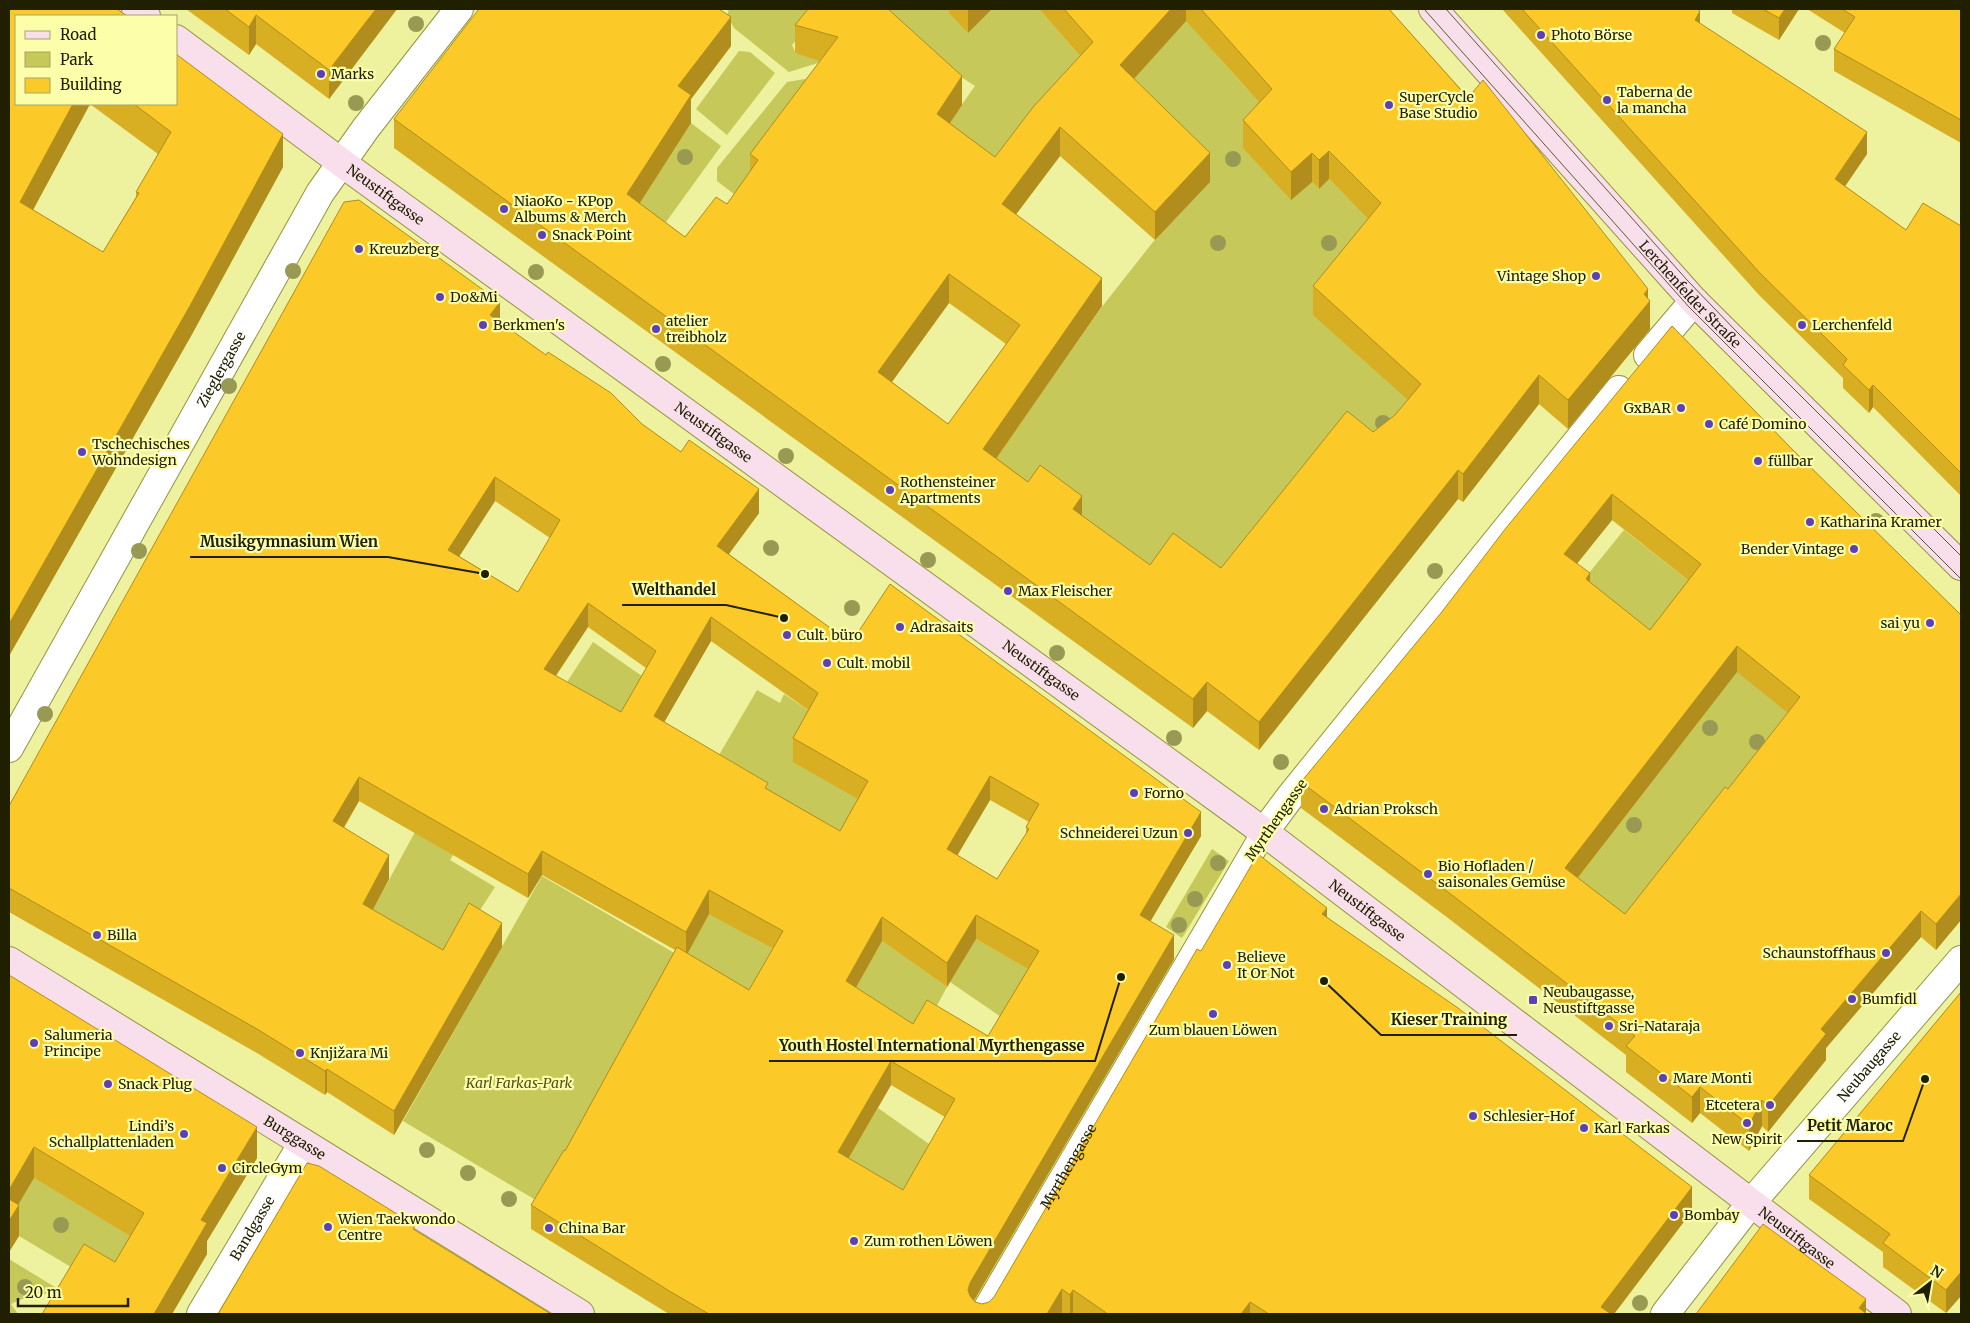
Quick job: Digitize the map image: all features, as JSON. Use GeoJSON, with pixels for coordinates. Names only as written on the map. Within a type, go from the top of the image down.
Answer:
{"type":"FeatureCollection","features":[{"type":"Feature","properties":{"kind":"main road","name":"Lerchenfelder Straße"},"geometry":{"type":"LineString","coordinates":[[1433,9],[1694,301],[1961,566]]}},
{"type":"Feature","properties":{"kind":"main road","name":"Neustiftgasse"},"geometry":{"type":"LineString","coordinates":[[178,40],[342,162],[1264,832],[1896,1314]]}},
{"type":"Feature","properties":{"kind":"main road","name":"Burggasse"},"geometry":{"type":"LineString","coordinates":[[9,961],[580,1314]]}},
{"type":"Feature","properties":{"kind":"street","name":"Zieglergasse"},"geometry":{"type":"LineString","coordinates":[[9,748],[320,193],[366,128],[459,9]]}},
{"type":"Feature","properties":{"kind":"street","name":"Myrthengasse"},"geometry":{"type":"LineString","coordinates":[[982,1314],[1264,832],[1550,474],[1694,301]]}},
{"type":"Feature","properties":{"kind":"street","name":"Neubaugasse"},"geometry":{"type":"LineString","coordinates":[[1665,1314],[1750,1203],[1961,960]]}},
{"type":"Feature","properties":{"kind":"street","name":"Bandgasse"},"geometry":{"type":"LineString","coordinates":[[201,1314],[303,1143]]}},
{"type":"Feature","properties":{"kind":"green space"},"geometry":{"type":"Polygon","coordinates":[[[729,9],[832,9],[806,28],[792,45],[796,54],[809,52],[821,62],[789,72],[734,28],[727,15],[729,9]]]}},
{"type":"Feature","properties":{"kind":"green space"},"geometry":{"type":"Polygon","coordinates":[[[856,9],[953,9],[968,33],[992,9],[1039,9],[1093,71],[995,186],[936,141],[975,86],[856,9]]]}},
{"type":"Feature","properties":{"kind":"green space"},"geometry":{"type":"Polygon","coordinates":[[[1176,9],[1247,89],[1289,52],[1312,182],[1319,189],[1329,179],[1381,232],[1412,405],[1221,597],[1141,605],[983,477],[1101,308],[1153,242],[1210,182],[1120,94],[1176,9]]]}},
{"type":"Feature","properties":{"kind":"green space"},"geometry":{"type":"Polygon","coordinates":[[[739,51],[750,52],[775,73],[727,135],[696,109],[739,51]]]}},
{"type":"Feature","properties":{"kind":"green space"},"geometry":{"type":"Polygon","coordinates":[[[834,74],[747,204],[717,181],[717,168],[787,82],[834,74]]]}},
{"type":"Feature","properties":{"kind":"green space"},"geometry":{"type":"Polygon","coordinates":[[[691,123],[721,146],[653,240],[627,223],[691,123]]]}},
{"type":"Feature","properties":{"kind":"green space"},"geometry":{"type":"Polygon","coordinates":[[[1624,530],[1702,591],[1649,658],[1576,589],[1624,530]]]}},
{"type":"Feature","properties":{"kind":"green space"},"geometry":{"type":"Polygon","coordinates":[[[593,642],[652,683],[621,736],[556,699],[593,642]]]}},
{"type":"Feature","properties":{"kind":"green space"},"geometry":{"type":"Polygon","coordinates":[[[1740,668],[1800,723],[1620,946],[1561,900],[1740,668]]]}},
{"type":"Feature","properties":{"kind":"green space"},"geometry":{"type":"Polygon","coordinates":[[[757,690],[780,703],[784,694],[818,717],[868,805],[850,837],[715,762],[757,690]]]}},
{"type":"Feature","properties":{"kind":"green space"},"geometry":{"type":"Polygon","coordinates":[[[427,810],[453,855],[450,860],[495,887],[469,927],[416,1021],[321,1005],[427,810]]]}},
{"type":"Feature","properties":{"kind":"green space"},"geometry":{"type":"Polygon","coordinates":[[[1212,849],[1229,861],[1182,938],[1166,927],[1212,849]]]}},
{"type":"Feature","properties":{"kind":"green space","name":"Karl Farkas-Park"},"geometry":{"type":"Polygon","coordinates":[[[542,876],[683,958],[544,1205],[403,1121],[542,876]]]}},
{"type":"Feature","properties":{"kind":"green space"},"geometry":{"type":"Polygon","coordinates":[[[711,910],[783,955],[749,1014],[677,971],[711,910]]]}},
{"type":"Feature","properties":{"kind":"green space"},"geometry":{"type":"Polygon","coordinates":[[[976,939],[1039,975],[1010,1023],[950,982],[976,939]]]}},
{"type":"Feature","properties":{"kind":"green space"},"geometry":{"type":"Polygon","coordinates":[[[882,941],[947,987],[927,1024],[829,1035],[882,941]]]}},
{"type":"Feature","properties":{"kind":"green space"},"geometry":{"type":"Polygon","coordinates":[[[878,1108],[939,1151],[905,1216],[838,1176],[878,1108]]]}},
{"type":"Feature","properties":{"kind":"green space"},"geometry":{"type":"Polygon","coordinates":[[[31,1176],[152,1249],[123,1298],[9,1230],[9,1220],[31,1176]]]}},
{"type":"Feature","properties":{"kind":"green space"},"geometry":{"type":"Polygon","coordinates":[[[9,1259],[76,1300],[50,1294],[36,1295],[11,1304],[18,1314],[9,1314],[9,1259]]]}},
{"type":"Feature","properties":{"kind":"building"},"geometry":{"type":"Polygon","coordinates":[[[9,9],[117,9],[126,15],[15,15],[15,105],[72,105],[20,202],[103,252],[139,193],[136,192],[171,132],[135,105],[178,105],[178,55],[283,134],[191,304],[9,624],[9,9]]]}},
{"type":"Feature","properties":{"kind":"building"},"geometry":{"type":"Polygon","coordinates":[[[225,9],[376,9],[329,70],[256,15],[249,27],[225,9]]]}},
{"type":"Feature","properties":{"kind":"building"},"geometry":{"type":"Polygon","coordinates":[[[479,9],[719,9],[731,17],[678,86],[691,95],[627,194],[685,237],[716,197],[727,204],[758,160],[750,154],[838,37],[795,25],[808,9],[888,9],[962,76],[937,114],[995,157],[1034,106],[1093,42],[1064,9],[1171,9],[1120,65],[1210,153],[1155,212],[1060,127],[1002,204],[1102,278],[983,449],[1028,482],[1040,465],[1082,496],[1073,509],[1150,565],[1173,533],[1221,568],[1347,411],[1373,432],[1395,415],[1421,384],[1313,286],[1381,203],[1329,151],[1319,160],[1312,153],[1291,172],[1243,120],[1272,89],[1201,9],[1389,9],[1468,98],[1483,80],[1648,289],[1644,294],[1650,301],[1568,400],[1539,375],[1463,474],[1458,470],[1259,722],[1207,682],[1193,699],[394,119],[479,9]],[[949,274],[878,372],[948,424],[1020,325],[949,274]]]}},
{"type":"Feature","properties":{"kind":"building"},"geometry":{"type":"Polygon","coordinates":[[[1522,9],[1697,9],[1700,11],[1695,20],[1867,132],[1835,179],[1906,230],[1923,203],[1961,226],[1961,473],[1873,385],[1869,390],[1843,365],[1847,359],[1759,272],[1522,9]]]}},
{"type":"Feature","properties":{"kind":"building"},"geometry":{"type":"Polygon","coordinates":[[[1763,9],[1785,9],[1779,18],[1763,9]]]}},
{"type":"Feature","properties":{"kind":"building"},"geometry":{"type":"Polygon","coordinates":[[[1842,9],[1961,9],[1961,120],[1834,49],[1855,17],[1842,9]]]}},
{"type":"Feature","properties":{"kind":"building"},"geometry":{"type":"Polygon","coordinates":[[[359,200],[500,302],[490,315],[546,355],[548,352],[611,393],[642,424],[681,452],[689,440],[759,489],[717,546],[851,643],[890,584],[1201,812],[1140,915],[1174,935],[970,1283],[968,1290],[975,1302],[982,1304],[989,1302],[994,1297],[1197,949],[1201,951],[1258,854],[1327,908],[1322,914],[1458,1008],[1692,1187],[1601,1307],[1611,1314],[1269,1314],[1250,1302],[1241,1314],[1108,1314],[1073,1290],[1070,1295],[1062,1289],[1047,1314],[709,1314],[531,1205],[565,1151],[677,947],[749,990],[783,931],[709,890],[686,932],[542,851],[528,874],[359,777],[333,821],[389,855],[363,904],[443,950],[469,903],[502,923],[394,1111],[327,1069],[325,1071],[257,1029],[9,888],[9,806],[344,202],[359,200]],[[495,477],[448,550],[518,592],[560,520],[495,477]],[[588,603],[544,669],[621,712],[656,651],[588,603]],[[711,617],[654,716],[768,783],[765,788],[840,831],[868,781],[793,738],[818,693],[711,617]],[[990,776],[947,849],[997,879],[1029,829],[1026,827],[1039,804],[990,776]],[[976,915],[947,963],[882,917],[846,981],[913,1024],[927,1000],[988,1036],[1039,951],[976,915]],[[891,1061],[838,1152],[903,1190],[955,1099],[891,1061]]]}},
{"type":"Feature","properties":{"kind":"building"},"geometry":{"type":"Polygon","coordinates":[[[1672,326],[1792,449],[1961,615],[1961,894],[1936,924],[1921,911],[1821,1029],[1826,1034],[1768,1106],[1762,1100],[1749,1125],[1700,1087],[1692,1097],[1626,1046],[1635,1036],[1301,782],[1441,613],[1506,528],[1672,326]],[[1612,494],[1564,554],[1590,573],[1586,579],[1650,630],[1701,564],[1612,494]],[[1737,646],[1565,868],[1625,914],[1725,787],[1728,789],[1800,697],[1737,646]]]}},
{"type":"Feature","properties":{"kind":"building"},"geometry":{"type":"Polygon","coordinates":[[[9,975],[257,1127],[201,1220],[207,1223],[154,1314],[42,1314],[84,1244],[115,1262],[144,1213],[34,1147],[9,1190],[9,975]]]}},
{"type":"Feature","properties":{"kind":"building"},"geometry":{"type":"Polygon","coordinates":[[[1961,992],[1961,1272],[1946,1290],[1883,1243],[1890,1234],[1809,1175],[1961,992]]]}},
{"type":"Feature","properties":{"kind":"building"},"geometry":{"type":"Polygon","coordinates":[[[307,1163],[319,1166],[415,1225],[413,1229],[551,1314],[218,1314],[307,1163]]]}},
{"type":"Feature","properties":{"kind":"building"},"geometry":{"type":"Polygon","coordinates":[[[9,1199],[19,1205],[9,1221],[9,1199]]]}},
{"type":"Feature","properties":{"kind":"building"},"geometry":{"type":"Polygon","coordinates":[[[1763,1224],[1866,1299],[1859,1308],[1867,1314],[1696,1314],[1763,1224]]]}},
{"type":"Feature","properties":{"kind":"tram line"},"geometry":{"type":"LineString","coordinates":[[1424,9],[1689,307],[1961,579]]}},
{"type":"Feature","properties":{"kind":"tram line"},"geometry":{"type":"LineString","coordinates":[[1446,9],[1687,280],[1961,556]]}},
{"type":"Feature","properties":{"kind":"place","name":"Photo Börse"},"geometry":{"type":"Point","coordinates":[1541,35]}},
{"type":"Feature","properties":{"kind":"place","name":"Marks"},"geometry":{"type":"Point","coordinates":[321,74]}},
{"type":"Feature","properties":{"kind":"place","name":"Taberna de la mancha"},"geometry":{"type":"Point","coordinates":[1607,100]}},
{"type":"Feature","properties":{"kind":"place","name":"SuperCycle Base Studio"},"geometry":{"type":"Point","coordinates":[1389,105]}},
{"type":"Feature","properties":{"kind":"place","name":"NiaoKo - KPop Albums & Merch"},"geometry":{"type":"Point","coordinates":[504,209]}},
{"type":"Feature","properties":{"kind":"place","name":"Snack Point"},"geometry":{"type":"Point","coordinates":[542,235]}},
{"type":"Feature","properties":{"kind":"place","name":"Kreuzberg"},"geometry":{"type":"Point","coordinates":[359,249]}},
{"type":"Feature","properties":{"kind":"place","name":"Vintage Shop"},"geometry":{"type":"Point","coordinates":[1596,276]}},
{"type":"Feature","properties":{"kind":"place","name":"Do&Mi"},"geometry":{"type":"Point","coordinates":[440,297]}},
{"type":"Feature","properties":{"kind":"place","name":"Berkmen's"},"geometry":{"type":"Point","coordinates":[483,325]}},
{"type":"Feature","properties":{"kind":"place","name":"Lerchenfeld"},"geometry":{"type":"Point","coordinates":[1802,325]}},
{"type":"Feature","properties":{"kind":"place","name":"atelier treibholz"},"geometry":{"type":"Point","coordinates":[656,329]}},
{"type":"Feature","properties":{"kind":"place","name":"GxBAR"},"geometry":{"type":"Point","coordinates":[1681,408]}},
{"type":"Feature","properties":{"kind":"place","name":"Café Domino"},"geometry":{"type":"Point","coordinates":[1709,424]}},
{"type":"Feature","properties":{"kind":"place","name":"Tschechisches Wohndesign"},"geometry":{"type":"Point","coordinates":[82,452]}},
{"type":"Feature","properties":{"kind":"place","name":"füllbar"},"geometry":{"type":"Point","coordinates":[1758,461]}},
{"type":"Feature","properties":{"kind":"place","name":"Rothensteiner Apartments"},"geometry":{"type":"Point","coordinates":[890,490]}},
{"type":"Feature","properties":{"kind":"place","name":"Katharina Kramer"},"geometry":{"type":"Point","coordinates":[1810,522]}},
{"type":"Feature","properties":{"kind":"place","name":"Bender Vintage"},"geometry":{"type":"Point","coordinates":[1854,549]}},
{"type":"Feature","properties":{"kind":"place","name":"Musikgymnasium Wien"},"geometry":{"type":"Point","coordinates":[485,574]}},
{"type":"Feature","properties":{"kind":"place","name":"Max Fleischer"},"geometry":{"type":"Point","coordinates":[1008,591]}},
{"type":"Feature","properties":{"kind":"place","name":"Welthandel"},"geometry":{"type":"Point","coordinates":[784,618]}},
{"type":"Feature","properties":{"kind":"place","name":"sai yu"},"geometry":{"type":"Point","coordinates":[1930,623]}},
{"type":"Feature","properties":{"kind":"place","name":"Adrasaits"},"geometry":{"type":"Point","coordinates":[900,627]}},
{"type":"Feature","properties":{"kind":"place","name":"Cult. büro"},"geometry":{"type":"Point","coordinates":[787,635]}},
{"type":"Feature","properties":{"kind":"place","name":"Cult. mobil"},"geometry":{"type":"Point","coordinates":[827,663]}},
{"type":"Feature","properties":{"kind":"place","name":"Forno"},"geometry":{"type":"Point","coordinates":[1134,793]}},
{"type":"Feature","properties":{"kind":"place","name":"Adrian Proksch"},"geometry":{"type":"Point","coordinates":[1324,809]}},
{"type":"Feature","properties":{"kind":"place","name":"Schneiderei Uzun"},"geometry":{"type":"Point","coordinates":[1188,833]}},
{"type":"Feature","properties":{"kind":"place","name":"Bio Hofladen / saisonales Gemüse"},"geometry":{"type":"Point","coordinates":[1428,874]}},
{"type":"Feature","properties":{"kind":"place","name":"Billa"},"geometry":{"type":"Point","coordinates":[97,935]}},
{"type":"Feature","properties":{"kind":"place","name":"Schaunstoffhaus"},"geometry":{"type":"Point","coordinates":[1886,953]}},
{"type":"Feature","properties":{"kind":"place","name":"Believe It Or Not"},"geometry":{"type":"Point","coordinates":[1227,965]}},
{"type":"Feature","properties":{"kind":"place","name":"Youth Hostel International Myrthengasse"},"geometry":{"type":"Point","coordinates":[1121,977]}},
{"type":"Feature","properties":{"kind":"place","name":"Kieser Training"},"geometry":{"type":"Point","coordinates":[1324,981]}},
{"type":"Feature","properties":{"kind":"place","name":"Bumfidl"},"geometry":{"type":"Point","coordinates":[1852,999]}},
{"type":"Feature","properties":{"kind":"place","name":"Neubaugasse, Neustiftgasse"},"geometry":{"type":"Point","coordinates":[1533,1000]}},
{"type":"Feature","properties":{"kind":"place","name":"Zum blauen Löwen"},"geometry":{"type":"Point","coordinates":[1213,1014]}},
{"type":"Feature","properties":{"kind":"place","name":"Sri-Nataraja"},"geometry":{"type":"Point","coordinates":[1609,1026]}},
{"type":"Feature","properties":{"kind":"place","name":"Salumeria Principe"},"geometry":{"type":"Point","coordinates":[34,1043]}},
{"type":"Feature","properties":{"kind":"place","name":"Knjižara Mi"},"geometry":{"type":"Point","coordinates":[300,1053]}},
{"type":"Feature","properties":{"kind":"place","name":"Mare Monti"},"geometry":{"type":"Point","coordinates":[1663,1078]}},
{"type":"Feature","properties":{"kind":"place","name":"Petit Maroc"},"geometry":{"type":"Point","coordinates":[1925,1079]}},
{"type":"Feature","properties":{"kind":"place","name":"Snack Plug"},"geometry":{"type":"Point","coordinates":[108,1084]}},
{"type":"Feature","properties":{"kind":"place","name":"Etcetera"},"geometry":{"type":"Point","coordinates":[1770,1105]}},
{"type":"Feature","properties":{"kind":"place","name":"Schlesier-Hof"},"geometry":{"type":"Point","coordinates":[1473,1116]}},
{"type":"Feature","properties":{"kind":"place","name":"New Spirit"},"geometry":{"type":"Point","coordinates":[1747,1123]}},
{"type":"Feature","properties":{"kind":"place","name":"Karl Farkas"},"geometry":{"type":"Point","coordinates":[1584,1128]}},
{"type":"Feature","properties":{"kind":"place","name":"Lindi’s Schallplattenladen"},"geometry":{"type":"Point","coordinates":[184,1134]}},
{"type":"Feature","properties":{"kind":"place","name":"CircleGym"},"geometry":{"type":"Point","coordinates":[222,1168]}},
{"type":"Feature","properties":{"kind":"place","name":"Bombay"},"geometry":{"type":"Point","coordinates":[1674,1215]}},
{"type":"Feature","properties":{"kind":"place","name":"Wien Taekwondo Centre"},"geometry":{"type":"Point","coordinates":[328,1227]}},
{"type":"Feature","properties":{"kind":"place","name":"China Bar"},"geometry":{"type":"Point","coordinates":[549,1228]}},
{"type":"Feature","properties":{"kind":"place","name":"Zum rothen Löwen"},"geometry":{"type":"Point","coordinates":[854,1241]}}]}
